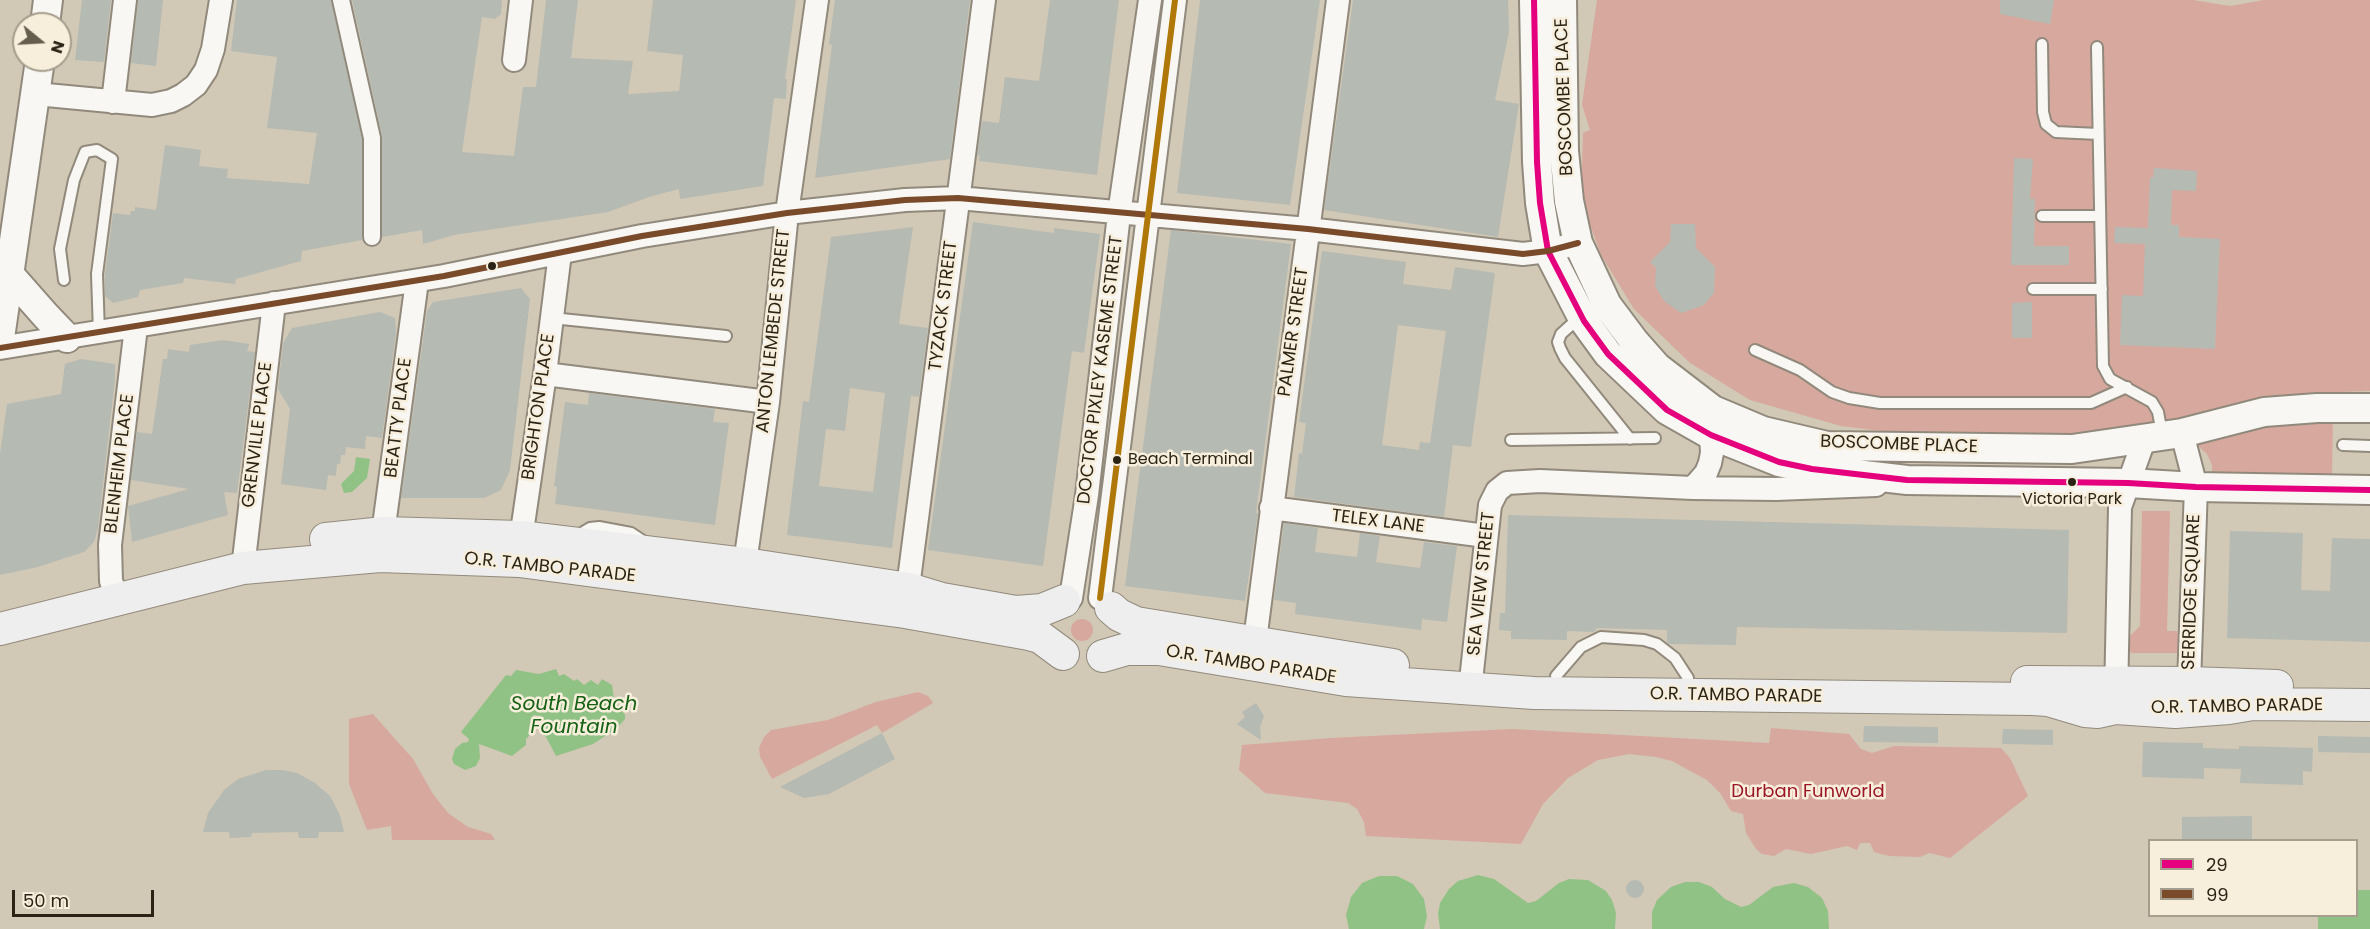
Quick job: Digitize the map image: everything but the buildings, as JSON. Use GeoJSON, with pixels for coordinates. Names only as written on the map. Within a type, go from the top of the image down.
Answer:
{"type":"FeatureCollection","features":[{"type":"Feature","properties":{"kind":"main road","name":"O.R. TAMBO PARADE"},"geometry":{"type":"LineString","coordinates":[[520,549],[568,543],[654,553],[743,577]]}},
{"type":"Feature","properties":{"kind":"main road","name":"O.R. TAMBO PARADE"},"geometry":{"type":"LineString","coordinates":[[0,609],[115,590],[244,558],[382,545],[520,549],[743,577],[907,601],[1040,637],[1074,660],[1087,662],[1127,649],[1254,653]]}},
{"type":"Feature","properties":{"kind":"main road","name":"O.R. TAMBO PARADE"},"geometry":{"type":"LineString","coordinates":[[0,629],[115,590]]}},
{"type":"Feature","properties":{"kind":"main road","name":"O.R. TAMBO PARADE"},"geometry":{"type":"LineString","coordinates":[[907,601],[942,599],[1016,612],[1042,610],[1087,601],[1136,623],[1254,653],[1346,680],[1471,682],[1556,676],[1688,678],[2116,695],[2189,683],[2370,690]]}},
{"type":"Feature","properties":{"kind":"main road"},"geometry":{"type":"LineString","coordinates":[[1063,654],[1052,637],[1051,624],[1055,613],[1087,601],[1117,618],[1118,632],[1113,645],[1103,656]]}},
{"type":"Feature","properties":{"kind":"main road","name":"O.R. TAMBO PARADE"},"geometry":{"type":"LineString","coordinates":[[1471,682],[1534,693],[2033,699],[2056,701],[2085,711],[2098,712],[2116,695]]}},
{"type":"Feature","properties":{"kind":"main road","name":"O.R. TAMBO PARADE"},"geometry":{"type":"LineString","coordinates":[[2116,695],[2175,712],[2253,704],[2370,705]]}},
{"type":"Feature","properties":{"kind":"street"},"geometry":{"type":"LineString","coordinates":[[113,102],[125,0]]}},
{"type":"Feature","properties":{"kind":"street"},"geometry":{"type":"LineString","coordinates":[[36,94],[152,105],[171,101],[183,95],[196,85],[206,70],[213,49],[221,0]]}},
{"type":"Feature","properties":{"kind":"street"},"geometry":{"type":"LineString","coordinates":[[341,0],[372,138],[372,237]]}},
{"type":"Feature","properties":{"kind":"street"},"geometry":{"type":"LineString","coordinates":[[514,60],[521,0]]}},
{"type":"Feature","properties":{"kind":"street","name":"ANTON LEMBEDE STREET"},"geometry":{"type":"LineString","coordinates":[[743,577],[768,402],[788,213],[817,0]]}},
{"type":"Feature","properties":{"kind":"street","name":"TYZACK STREET"},"geometry":{"type":"LineString","coordinates":[[907,601],[984,0]]}},
{"type":"Feature","properties":{"kind":"street","name":"DOCTOR PIXLEY KASEME STREET"},"geometry":{"type":"LineString","coordinates":[[1087,601],[1087,495],[1119,214],[1150,0]]}},
{"type":"Feature","properties":{"kind":"street","name":"DOCTOR PIXLEY KASEME STREET"},"geometry":{"type":"LineString","coordinates":[[1087,601],[1147,216],[1175,0]]}},
{"type":"Feature","properties":{"kind":"street","name":"PALMER STREET"},"geometry":{"type":"LineString","coordinates":[[1254,653],[1338,0]]}},
{"type":"Feature","properties":{"kind":"street","name":"BOSCOMBE PLACE"},"geometry":{"type":"LineString","coordinates":[[1534,0],[1540,203],[1548,251],[1584,321],[1608,354],[1710,449],[1812,469],[1907,480],[2370,490]]}},
{"type":"Feature","properties":{"kind":"street"},"geometry":{"type":"LineString","coordinates":[[1536,93],[1549,34],[1562,9]]}},
{"type":"Feature","properties":{"kind":"street","name":"BOSCOMBE PLACE"},"geometry":{"type":"LineString","coordinates":[[1562,9],[1564,151],[1569,201],[1578,243],[1607,305],[1657,367],[1713,410],[1748,425],[1794,440],[1827,446],[2072,449],[2163,437],[2264,412],[2317,408],[2370,408]]}},
{"type":"Feature","properties":{"kind":"street"},"geometry":{"type":"LineString","coordinates":[[0,338],[39,72]]}},
{"type":"Feature","properties":{"kind":"street"},"geometry":{"type":"LineString","coordinates":[[0,348],[417,280],[642,236],[788,213],[905,200],[958,198],[1308,230],[1523,254],[1548,251],[1578,243]]}},
{"type":"Feature","properties":{"kind":"street","name":"BRIGHTON PLACE"},"geometry":{"type":"LineString","coordinates":[[520,549],[560,253]]}},
{"type":"Feature","properties":{"kind":"street"},"geometry":{"type":"LineString","coordinates":[[9,274],[68,338]]}},
{"type":"Feature","properties":{"kind":"street","name":"BEATTY PLACE"},"geometry":{"type":"LineString","coordinates":[[382,545],[417,280]]}},
{"type":"Feature","properties":{"kind":"street","name":"GRENVILLE PLACE"},"geometry":{"type":"LineString","coordinates":[[244,558],[274,303]]}},
{"type":"Feature","properties":{"kind":"street","name":"BLENHEIM PLACE"},"geometry":{"type":"LineString","coordinates":[[115,590],[110,545],[136,327]]}},
{"type":"Feature","properties":{"kind":"street"},"geometry":{"type":"LineString","coordinates":[[545,374],[768,402]]}},
{"type":"Feature","properties":{"kind":"street"},"geometry":{"type":"LineString","coordinates":[[2116,695],[2120,507],[2128,483],[2163,437]]}},
{"type":"Feature","properties":{"kind":"street","name":"SERRIDGE SQUARE"},"geometry":{"type":"LineString","coordinates":[[2163,437],[2196,487],[2189,683],[2186,697],[2175,712]]}},
{"type":"Feature","properties":{"kind":"street"},"geometry":{"type":"LineString","coordinates":[[1693,488],[1706,472],[1710,449]]}},
{"type":"Feature","properties":{"kind":"street"},"geometry":{"type":"LineString","coordinates":[[1710,449],[1731,489]]}},
{"type":"Feature","properties":{"kind":"street"},"geometry":{"type":"LineString","coordinates":[[1693,488],[1846,487],[1907,480]]}},
{"type":"Feature","properties":{"kind":"street","name":"SEA VIEW STREET"},"geometry":{"type":"LineString","coordinates":[[1471,682],[1490,505],[1497,491],[1506,483],[1539,481],[1693,488]]}},
{"type":"Feature","properties":{"kind":"street","name":"TELEX LANE"},"geometry":{"type":"LineString","coordinates":[[1271,508],[1486,536]]}},
{"type":"Feature","properties":{"kind":"lane"},"geometry":{"type":"LineString","coordinates":[[2042,44],[2043,112],[2046,124],[2056,132],[2098,134]]}},
{"type":"Feature","properties":{"kind":"lane"},"geometry":{"type":"LineString","coordinates":[[2097,47],[2103,366],[2110,379],[2152,402],[2158,412],[2163,437]]}},
{"type":"Feature","properties":{"kind":"lane"},"geometry":{"type":"LineString","coordinates":[[64,280],[60,249],[74,180],[85,152],[97,150],[112,159],[97,274],[99,333]]}},
{"type":"Feature","properties":{"kind":"lane"},"geometry":{"type":"LineString","coordinates":[[2042,216],[2100,216]]}},
{"type":"Feature","properties":{"kind":"lane"},"geometry":{"type":"LineString","coordinates":[[2033,289],[2102,289]]}},
{"type":"Feature","properties":{"kind":"lane"},"geometry":{"type":"LineString","coordinates":[[552,318],[726,336]]}},
{"type":"Feature","properties":{"kind":"lane"},"geometry":{"type":"LineString","coordinates":[[1584,321],[1571,326],[1561,334],[1558,342],[1560,348],[1565,358],[1630,439]]}},
{"type":"Feature","properties":{"kind":"lane"},"geometry":{"type":"LineString","coordinates":[[1755,350],[1800,370],[1832,392],[1849,399],[1880,404],[2091,403],[2127,387]]}},
{"type":"Feature","properties":{"kind":"lane"},"geometry":{"type":"LineString","coordinates":[[1511,440],[1655,438]]}},
{"type":"Feature","properties":{"kind":"lane"},"geometry":{"type":"LineString","coordinates":[[2343,445],[2370,446]]}},
{"type":"Feature","properties":{"kind":"green space","name":"Victoria Park"},"geometry":{"type":"Polygon","coordinates":[[[1597,0],[2193,0],[2230,6],[2264,0],[2370,0],[2370,391],[2337,392],[2087,437],[1913,435],[1841,426],[1750,400],[1690,363],[1634,309],[1601,255],[1581,199],[1583,133],[1590,130],[1582,105],[1597,0]]]}},
{"type":"Feature","properties":{"kind":"green space"},"geometry":{"type":"Polygon","coordinates":[[[2333,420],[2332,475],[2212,473],[2212,465],[2207,454],[2196,442],[2267,426],[2333,420]]]}},
{"type":"Feature","properties":{"kind":"green space"},"geometry":{"type":"Polygon","coordinates":[[[2142,511],[2170,511],[2167,631],[2177,631],[2179,650],[2177,653],[2131,653],[2128,649],[2129,637],[2140,626],[2142,511]]]}},
{"type":"Feature","properties":{"kind":"green space"},"geometry":{"type":"Polygon","coordinates":[[[1082,619],[1090,622],[1093,630],[1090,638],[1082,641],[1074,638],[1071,630],[1074,622],[1082,619]]]}},
{"type":"Feature","properties":{"kind":"green space"},"geometry":{"type":"Polygon","coordinates":[[[918,692],[928,696],[933,703],[882,733],[877,725],[772,779],[760,757],[759,748],[764,737],[771,730],[828,720],[876,702],[918,692]]]}},
{"type":"Feature","properties":{"kind":"green space"},"geometry":{"type":"Polygon","coordinates":[[[373,714],[413,759],[433,794],[448,813],[468,827],[491,834],[495,840],[392,840],[391,826],[367,830],[349,784],[349,719],[373,714]]]}},
{"type":"Feature","properties":{"kind":"green space","name":"Durban Funworld"},"geometry":{"type":"Polygon","coordinates":[[[1771,728],[1849,734],[1861,749],[1872,753],[1894,746],[2001,748],[2010,758],[2028,796],[1950,858],[1929,853],[1920,857],[1889,856],[1874,852],[1870,843],[1860,843],[1857,850],[1847,846],[1811,854],[1786,849],[1774,856],[1762,854],[1756,849],[1746,833],[1743,814],[1731,811],[1720,793],[1707,780],[1672,761],[1656,757],[1629,754],[1598,760],[1568,778],[1543,804],[1521,844],[1366,836],[1364,822],[1357,809],[1348,803],[1265,793],[1239,770],[1242,745],[1512,729],[1769,743],[1771,728]]]}},
{"type":"Feature","properties":{"kind":"water"},"geometry":{"type":"Polygon","coordinates":[[[356,457],[370,459],[367,478],[352,492],[344,493],[341,484],[354,471],[356,457]]]}},
{"type":"Feature","properties":{"kind":"water","name":"South Beach Fountain"},"geometry":{"type":"Polygon","coordinates":[[[556,669],[559,676],[564,674],[574,681],[577,679],[584,685],[591,680],[598,685],[602,679],[612,685],[614,699],[625,715],[625,719],[616,729],[593,744],[556,756],[542,734],[541,716],[533,715],[532,733],[526,739],[526,745],[512,756],[479,744],[480,758],[476,766],[465,770],[454,764],[452,759],[455,749],[462,743],[468,742],[469,739],[461,732],[506,675],[511,676],[516,670],[539,674],[556,669]]]}},
{"type":"Feature","properties":{"kind":"water"},"geometry":{"type":"Polygon","coordinates":[[[1478,875],[1494,879],[1528,903],[1536,901],[1559,883],[1569,879],[1588,880],[1606,891],[1612,900],[1616,913],[1615,929],[1440,929],[1438,914],[1440,903],[1449,889],[1458,881],[1478,875]]]}},
{"type":"Feature","properties":{"kind":"water"},"geometry":{"type":"Polygon","coordinates":[[[1379,876],[1397,876],[1413,884],[1424,899],[1427,916],[1424,929],[1349,929],[1346,915],[1351,897],[1362,883],[1379,876]]]}},
{"type":"Feature","properties":{"kind":"water"},"geometry":{"type":"Polygon","coordinates":[[[1685,882],[1699,882],[1712,887],[1725,899],[1741,907],[1749,905],[1773,887],[1794,883],[1808,887],[1822,898],[1828,911],[1829,929],[1652,929],[1652,912],[1657,900],[1671,887],[1685,882]]]}},
{"type":"Feature","properties":{"kind":"water"},"geometry":{"type":"Polygon","coordinates":[[[2358,890],[2370,890],[2370,929],[2318,929],[2318,917],[2358,917],[2358,890]]]}},
{"type":"Feature","properties":{"kind":"transit line"},"geometry":{"type":"LineString","coordinates":[[1100,598],[1175,0]]}},
{"type":"Feature","properties":{"kind":"transit line","name":"29"},"geometry":{"type":"LineString","coordinates":[[1534,0],[1537,162],[1540,203],[1548,251],[1584,321],[1608,354],[1667,410],[1711,435],[1779,462],[1812,469],[1907,480],[2370,490]]}},
{"type":"Feature","properties":{"kind":"transit line","name":"99"},"geometry":{"type":"LineString","coordinates":[[0,348],[444,276],[642,236],[787,213],[905,200],[958,198],[1308,229],[1523,254],[1548,251],[1578,243]]}},
{"type":"Feature","properties":{"kind":"place","name":"Beach Terminal"},"geometry":{"type":"Point","coordinates":[1117,460]}},
{"type":"Feature","properties":{"kind":"place","name":"Victoria Park"},"geometry":{"type":"Point","coordinates":[2072,482]}}]}
